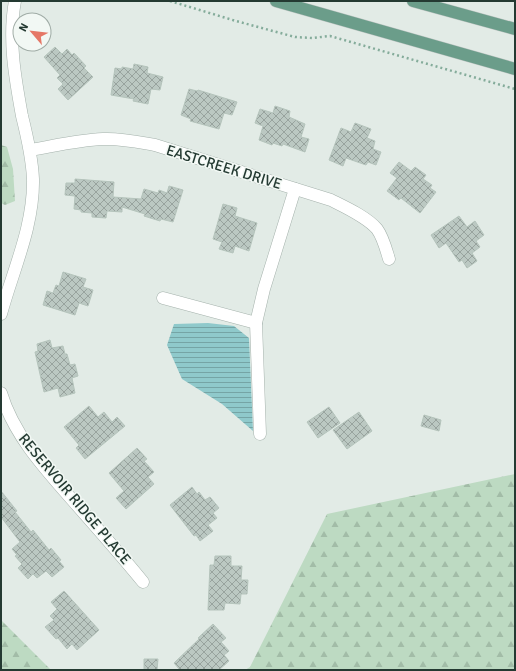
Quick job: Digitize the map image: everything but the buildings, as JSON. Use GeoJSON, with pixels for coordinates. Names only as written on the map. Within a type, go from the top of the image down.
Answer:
{"type":"FeatureCollection","features":[{"type":"Feature","properties":{"kind":"main road"},"geometry":{"type":"LineString","coordinates":[[276,1],[515,69]]}},
{"type":"Feature","properties":{"kind":"main road"},"geometry":{"type":"LineString","coordinates":[[413,1],[515,29]]}},
{"type":"Feature","properties":{"kind":"street"},"geometry":{"type":"LineString","coordinates":[[1,314],[6,277],[29,223],[33,200],[33,178],[30,150],[21,106],[11,39],[15,1]]}},
{"type":"Feature","properties":{"kind":"street","name":"EASTCREEK DRIVE"},"geometry":{"type":"LineString","coordinates":[[30,150],[81,141],[104,139],[133,141],[155,145],[331,200],[356,213],[377,229],[385,245],[389,258]]}},
{"type":"Feature","properties":{"kind":"street"},"geometry":{"type":"LineString","coordinates":[[260,434],[256,324],[264,289],[295,189]]}},
{"type":"Feature","properties":{"kind":"street"},"geometry":{"type":"LineString","coordinates":[[163,298],[256,324]]}},
{"type":"Feature","properties":{"kind":"street","name":"RESERVOIR RIDGE PLACE"},"geometry":{"type":"LineString","coordinates":[[1,393],[3,407],[26,443],[143,582]]}},
{"type":"Feature","properties":{"kind":"path"},"geometry":{"type":"LineString","coordinates":[[170,1],[295,37],[312,38],[330,36],[515,89]]}},
{"type":"Feature","properties":{"kind":"green space"},"geometry":{"type":"Polygon","coordinates":[[[1,145],[7,147],[13,169],[15,201],[5,205],[1,203],[1,145]]]}},
{"type":"Feature","properties":{"kind":"green space"},"geometry":{"type":"Polygon","coordinates":[[[515,474],[515,670],[245,670],[250,667],[327,514],[515,474]]]}},
{"type":"Feature","properties":{"kind":"green space"},"geometry":{"type":"Polygon","coordinates":[[[1,620],[51,670],[1,670],[1,620]]]}},
{"type":"Feature","properties":{"kind":"water"},"geometry":{"type":"Polygon","coordinates":[[[208,323],[234,326],[249,338],[253,431],[222,404],[182,379],[167,345],[174,324],[208,323]]]}}]}
